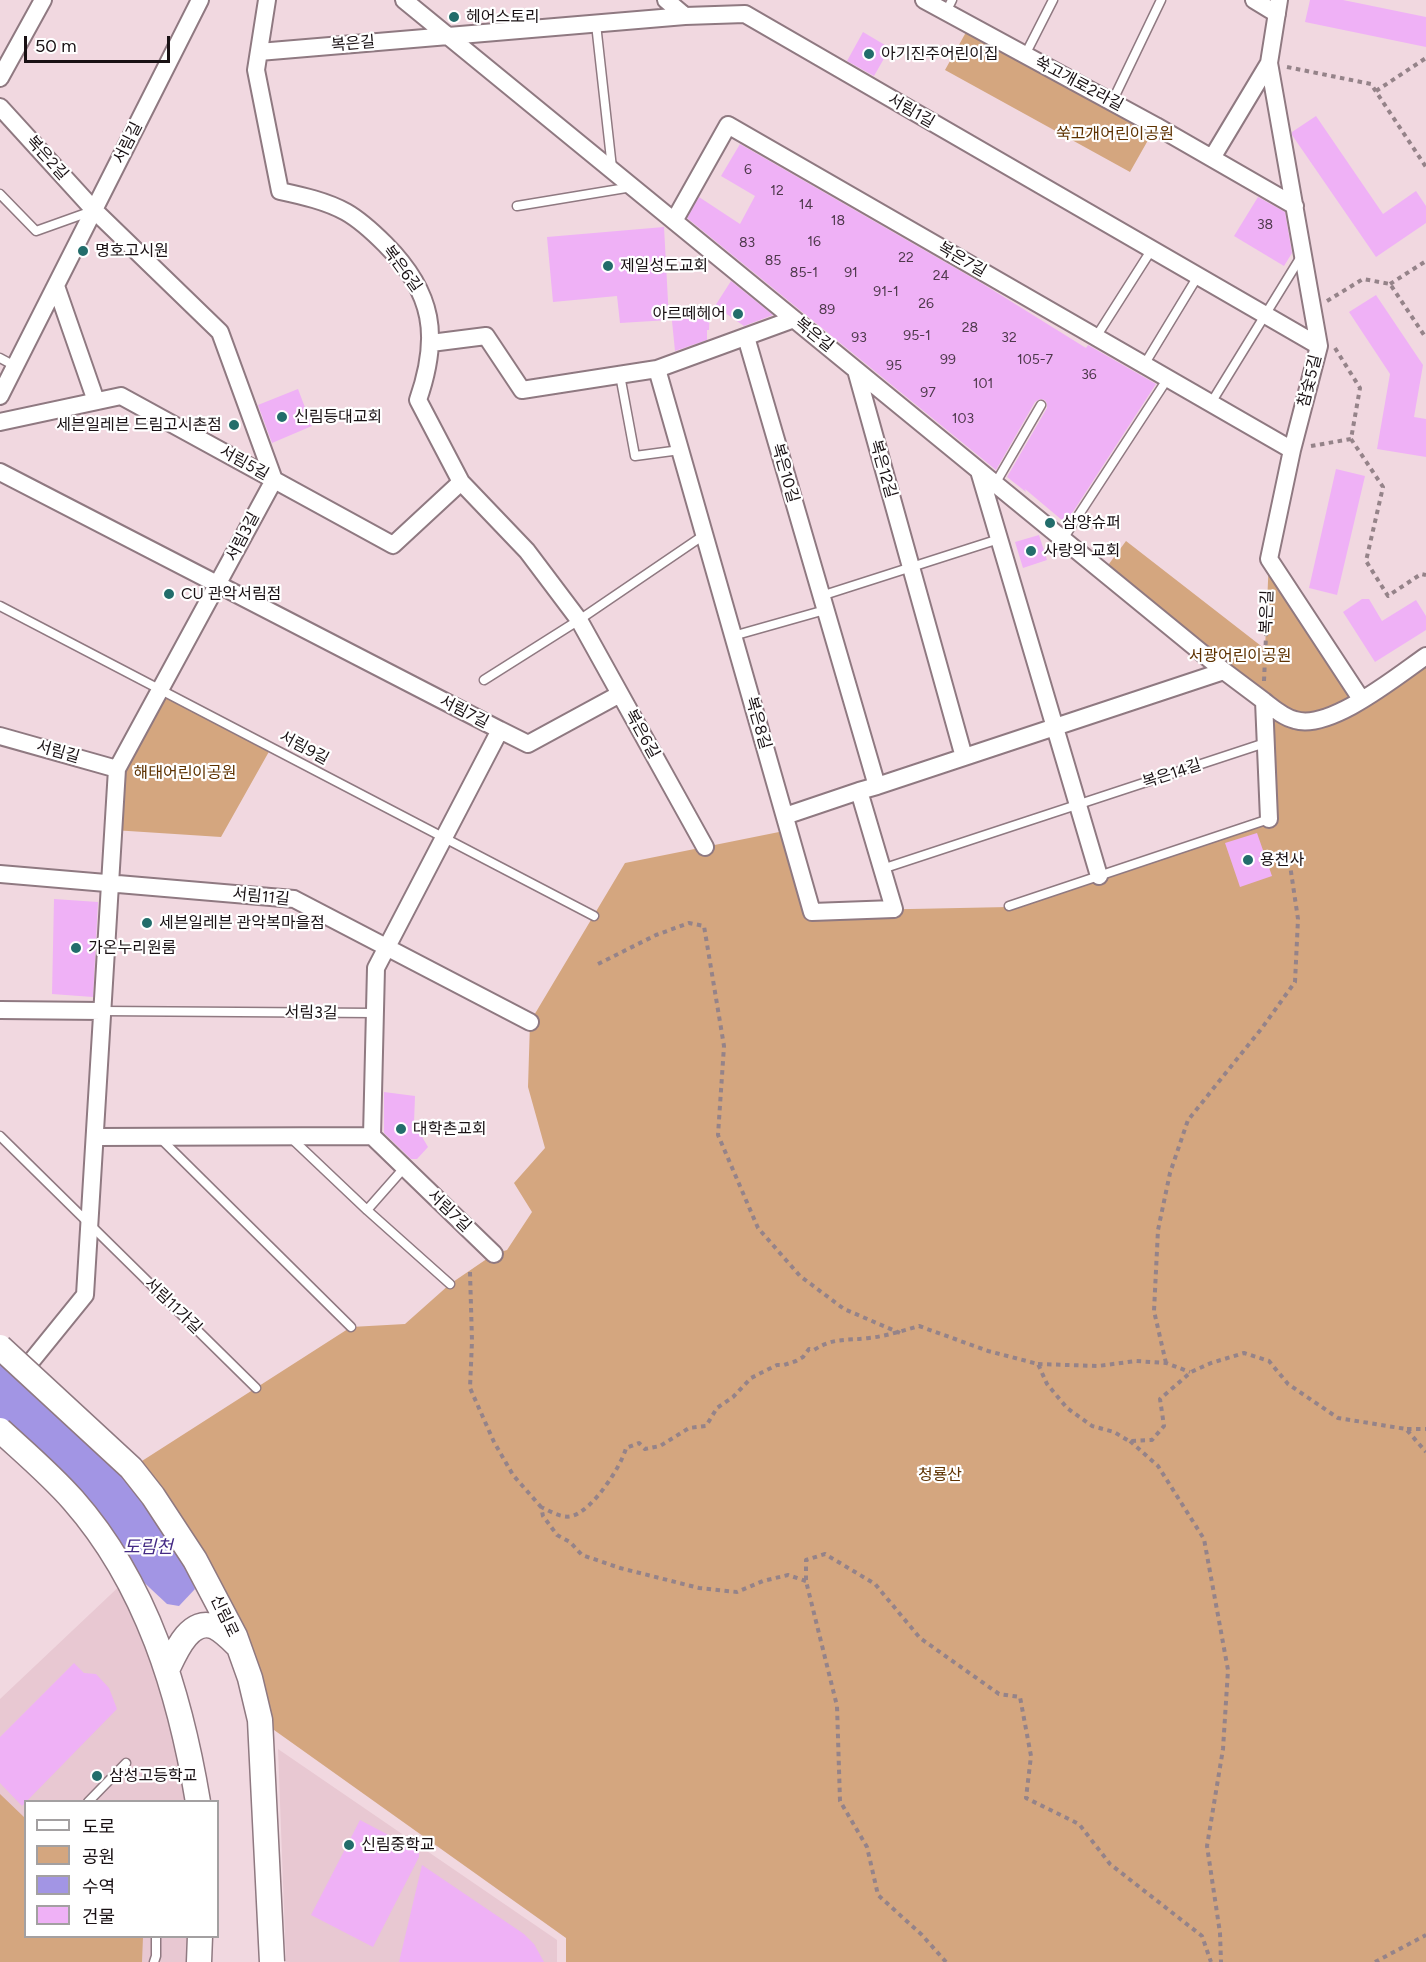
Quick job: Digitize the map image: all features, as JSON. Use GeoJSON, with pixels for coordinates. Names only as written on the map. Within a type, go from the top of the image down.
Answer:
{"type":"FeatureCollection","features":[{"type":"Feature","properties":{"kind":"main road","name":"신림로"},"geometry":{"type":"LineString","coordinates":[[0,1347],[131,1468],[176,1527],[204,1576],[239,1646],[250,1678],[260,1720],[272,1962]]}},
{"type":"Feature","properties":{"kind":"main road"},"geometry":{"type":"LineString","coordinates":[[0,1430],[73,1500],[100,1536],[127,1579],[148,1620],[167,1670],[189,1750],[198,1800]]}},
{"type":"Feature","properties":{"kind":"main road"},"geometry":{"type":"LineString","coordinates":[[167,1670],[184,1636],[197,1628],[208,1625],[215,1627],[239,1646]]}},
{"type":"Feature","properties":{"kind":"main road"},"geometry":{"type":"LineString","coordinates":[[199,1962],[200,1938]]}},
{"type":"Feature","properties":{"kind":"street"},"geometry":{"type":"LineString","coordinates":[[0,78],[43,0]]}},
{"type":"Feature","properties":{"kind":"street","name":"서림길"},"geometry":{"type":"LineString","coordinates":[[0,396],[8,362],[56,286],[200,0]]}},
{"type":"Feature","properties":{"kind":"street","name":"복은6길"},"geometry":{"type":"LineString","coordinates":[[267,0],[256,70],[280,190],[313,198],[347,212],[373,232],[396,255],[413,278],[424,299],[430,321],[431,343],[429,362],[418,400],[461,482],[527,551],[579,620],[705,847]]}},
{"type":"Feature","properties":{"kind":"street","name":"복은길"},"geometry":{"type":"LineString","coordinates":[[404,0],[1263,701]]}},
{"type":"Feature","properties":{"kind":"street"},"geometry":{"type":"LineString","coordinates":[[666,0],[685,16]]}},
{"type":"Feature","properties":{"kind":"street","name":"쑥고개로2라길"},"geometry":{"type":"LineString","coordinates":[[924,0],[949,6],[1025,56],[1112,102],[1295,206]]}},
{"type":"Feature","properties":{"kind":"street"},"geometry":{"type":"LineString","coordinates":[[1254,0],[1278,7]]}},
{"type":"Feature","properties":{"kind":"street","name":"참숯5길"},"geometry":{"type":"LineString","coordinates":[[1269,559],[1292,450],[1324,342],[1313,310],[1269,63],[1278,7]]}},
{"type":"Feature","properties":{"kind":"street","name":"서림1길"},"geometry":{"type":"LineString","coordinates":[[685,16],[745,15],[1266,315],[1324,342]]}},
{"type":"Feature","properties":{"kind":"street","name":"복은길"},"geometry":{"type":"LineString","coordinates":[[259,52],[685,16]]}},
{"type":"Feature","properties":{"kind":"street"},"geometry":{"type":"LineString","coordinates":[[1212,158],[1269,63]]}},
{"type":"Feature","properties":{"kind":"street","name":"복은2길"},"geometry":{"type":"LineString","coordinates":[[0,107],[94,210]]}},
{"type":"Feature","properties":{"kind":"street","name":"복은7길"},"geometry":{"type":"LineString","coordinates":[[674,221],[728,125],[1292,450]]}},
{"type":"Feature","properties":{"kind":"street"},"geometry":{"type":"LineString","coordinates":[[94,210],[220,332],[274,480]]}},
{"type":"Feature","properties":{"kind":"street"},"geometry":{"type":"LineString","coordinates":[[56,286],[96,401]]}},
{"type":"Feature","properties":{"kind":"street"},"geometry":{"type":"LineString","coordinates":[[431,343],[486,336],[522,390],[657,369],[794,319]]}},
{"type":"Feature","properties":{"kind":"street","name":"복은10길"},"geometry":{"type":"LineString","coordinates":[[746,337],[877,786]]}},
{"type":"Feature","properties":{"kind":"street","name":"복은8길"},"geometry":{"type":"LineString","coordinates":[[657,369],[812,912],[894,909],[882,869]]}},
{"type":"Feature","properties":{"kind":"street","name":"복은12길"},"geometry":{"type":"LineString","coordinates":[[856,370],[964,757]]}},
{"type":"Feature","properties":{"kind":"street","name":"서림5길"},"geometry":{"type":"LineString","coordinates":[[0,422],[121,396],[393,545],[461,482]]}},
{"type":"Feature","properties":{"kind":"street"},"geometry":{"type":"LineString","coordinates":[[979,471],[1099,876]]}},
{"type":"Feature","properties":{"kind":"street","name":"서림7길"},"geometry":{"type":"LineString","coordinates":[[0,472],[500,730],[376,968],[372,1136],[494,1254]]}},
{"type":"Feature","properties":{"kind":"street","name":"서림3길"},"geometry":{"type":"LineString","coordinates":[[90,1225],[117,769],[274,480]]}},
{"type":"Feature","properties":{"kind":"street"},"geometry":{"type":"LineString","coordinates":[[1269,559],[1361,699]]}},
{"type":"Feature","properties":{"kind":"street"},"geometry":{"type":"LineString","coordinates":[[1263,701],[1295,721],[1309,722],[1336,715],[1426,656]]}},
{"type":"Feature","properties":{"kind":"street"},"geometry":{"type":"LineString","coordinates":[[785,816],[1224,671]]}},
{"type":"Feature","properties":{"kind":"street"},"geometry":{"type":"LineString","coordinates":[[500,730],[528,744],[620,694]]}},
{"type":"Feature","properties":{"kind":"street"},"geometry":{"type":"LineString","coordinates":[[1263,701],[1269,819]]}},
{"type":"Feature","properties":{"kind":"street","name":"서림길"},"geometry":{"type":"LineString","coordinates":[[0,736],[117,769]]}},
{"type":"Feature","properties":{"kind":"street"},"geometry":{"type":"LineString","coordinates":[[860,791],[882,869]]}},
{"type":"Feature","properties":{"kind":"street","name":"서림11길"},"geometry":{"type":"LineString","coordinates":[[0,874],[294,899],[530,1022]]}},
{"type":"Feature","properties":{"kind":"street"},"geometry":{"type":"LineString","coordinates":[[0,1010],[102,1011]]}},
{"type":"Feature","properties":{"kind":"street"},"geometry":{"type":"LineString","coordinates":[[95,1137],[372,1136]]}},
{"type":"Feature","properties":{"kind":"street"},"geometry":{"type":"LineString","coordinates":[[25,1369],[86,1295],[90,1225]]}},
{"type":"Feature","properties":{"kind":"lane"},"geometry":{"type":"LineString","coordinates":[[1025,56],[1053,0]]}},
{"type":"Feature","properties":{"kind":"lane"},"geometry":{"type":"LineString","coordinates":[[1112,102],[1161,0]]}},
{"type":"Feature","properties":{"kind":"lane"},"geometry":{"type":"LineString","coordinates":[[596,24],[613,171]]}},
{"type":"Feature","properties":{"kind":"lane"},"geometry":{"type":"LineString","coordinates":[[517,206],[632,187]]}},
{"type":"Feature","properties":{"kind":"lane"},"geometry":{"type":"LineString","coordinates":[[0,194],[36,231],[94,210]]}},
{"type":"Feature","properties":{"kind":"lane"},"geometry":{"type":"LineString","coordinates":[[1096,336],[1152,249]]}},
{"type":"Feature","properties":{"kind":"lane"},"geometry":{"type":"LineString","coordinates":[[1211,403],[1303,254]]}},
{"type":"Feature","properties":{"kind":"lane"},"geometry":{"type":"LineString","coordinates":[[1144,365],[1198,276]]}},
{"type":"Feature","properties":{"kind":"lane"},"geometry":{"type":"LineString","coordinates":[[620,375],[635,456],[680,450]]}},
{"type":"Feature","properties":{"kind":"lane"},"geometry":{"type":"LineString","coordinates":[[1063,539],[1168,378]]}},
{"type":"Feature","properties":{"kind":"lane"},"geometry":{"type":"LineString","coordinates":[[995,484],[1041,405]]}},
{"type":"Feature","properties":{"kind":"lane"},"geometry":{"type":"LineString","coordinates":[[484,680],[579,620],[704,535]]}},
{"type":"Feature","properties":{"kind":"lane"},"geometry":{"type":"LineString","coordinates":[[733,636],[911,567],[999,539]]}},
{"type":"Feature","properties":{"kind":"lane","name":"서림9길"},"geometry":{"type":"LineString","coordinates":[[0,606],[594,916]]}},
{"type":"Feature","properties":{"kind":"lane","name":"복은14길"},"geometry":{"type":"LineString","coordinates":[[1078,804],[1266,743]]}},
{"type":"Feature","properties":{"kind":"lane"},"geometry":{"type":"LineString","coordinates":[[882,869],[1078,804]]}},
{"type":"Feature","properties":{"kind":"lane"},"geometry":{"type":"LineString","coordinates":[[1009,906],[1269,819]]}},
{"type":"Feature","properties":{"kind":"lane","name":"서림3길"},"geometry":{"type":"LineString","coordinates":[[102,1011],[375,1013]]}},
{"type":"Feature","properties":{"kind":"lane","name":"서림11가길"},"geometry":{"type":"LineString","coordinates":[[0,1136],[256,1388]]}},
{"type":"Feature","properties":{"kind":"lane"},"geometry":{"type":"LineString","coordinates":[[290,1136],[450,1284]]}},
{"type":"Feature","properties":{"kind":"lane"},"geometry":{"type":"LineString","coordinates":[[159,1137],[351,1327]]}},
{"type":"Feature","properties":{"kind":"lane"},"geometry":{"type":"LineString","coordinates":[[368,1210],[404,1168]]}},
{"type":"Feature","properties":{"kind":"lane"},"geometry":{"type":"LineString","coordinates":[[90,1800],[126,1763]]}},
{"type":"Feature","properties":{"kind":"lane"},"geometry":{"type":"LineString","coordinates":[[154,1962],[156,1938]]}},
{"type":"Feature","properties":{"kind":"path"},"geometry":{"type":"LineString","coordinates":[[1376,91],[1426,58]]}},
{"type":"Feature","properties":{"kind":"path"},"geometry":{"type":"LineString","coordinates":[[1269,63],[1371,84],[1426,167]]}},
{"type":"Feature","properties":{"kind":"path"},"geometry":{"type":"LineString","coordinates":[[1313,310],[1363,279],[1390,284],[1426,261]]}},
{"type":"Feature","properties":{"kind":"path"},"geometry":{"type":"LineString","coordinates":[[1390,284],[1426,338]]}},
{"type":"Feature","properties":{"kind":"path"},"geometry":{"type":"LineString","coordinates":[[1324,342],[1360,388],[1351,439],[1383,487],[1366,561],[1388,596],[1421,574],[1426,575]]}},
{"type":"Feature","properties":{"kind":"path"},"geometry":{"type":"LineString","coordinates":[[1292,450],[1351,439]]}},
{"type":"Feature","properties":{"kind":"path","name":"복은길"},"geometry":{"type":"LineString","coordinates":[[1263,701],[1269,559]]}},
{"type":"Feature","properties":{"kind":"path"},"geometry":{"type":"LineString","coordinates":[[1166,1363],[1154,1311],[1158,1230],[1170,1173],[1188,1120],[1262,1028],[1295,982],[1298,919],[1290,865]]}},
{"type":"Feature","properties":{"kind":"path"},"geometry":{"type":"LineString","coordinates":[[598,964],[688,923],[704,926],[724,1046],[718,1135],[759,1228],[800,1276],[844,1309],[901,1334]]}},
{"type":"Feature","properties":{"kind":"path"},"geometry":{"type":"LineString","coordinates":[[470,1272],[472,1341],[470,1388],[494,1442],[513,1475],[541,1508],[543,1516],[557,1535],[570,1542],[582,1555],[620,1568],[699,1588],[737,1592],[763,1581],[788,1575],[807,1581]]}},
{"type":"Feature","properties":{"kind":"path"},"geometry":{"type":"LineString","coordinates":[[541,1508],[566,1516],[581,1513],[592,1503],[624,1458],[626,1448],[639,1443],[645,1449],[660,1446],[689,1428],[706,1426],[717,1408],[733,1397],[751,1378],[777,1365],[784,1365],[803,1357],[809,1350],[842,1338],[868,1339],[901,1334],[919,1326],[988,1351],[1038,1364],[1098,1366],[1136,1361],[1166,1363],[1191,1372]]}},
{"type":"Feature","properties":{"kind":"path"},"geometry":{"type":"LineString","coordinates":[[1129,1441],[1152,1440],[1164,1426],[1160,1399],[1191,1372],[1244,1353],[1269,1361],[1288,1384],[1338,1418],[1406,1429],[1426,1429]]}},
{"type":"Feature","properties":{"kind":"path"},"geometry":{"type":"LineString","coordinates":[[1038,1364],[1047,1384],[1067,1408],[1092,1426],[1114,1432],[1129,1441],[1158,1466],[1204,1539],[1228,1670],[1223,1749],[1207,1846],[1220,1933],[1221,1962]]}},
{"type":"Feature","properties":{"kind":"path"},"geometry":{"type":"LineString","coordinates":[[1406,1429],[1426,1452]]}},
{"type":"Feature","properties":{"kind":"path"},"geometry":{"type":"LineString","coordinates":[[946,1962],[922,1935],[878,1895],[867,1847],[840,1801],[837,1706],[807,1581],[806,1560],[825,1554],[875,1584],[920,1638],[999,1694],[1020,1697],[1031,1756],[1026,1798],[1079,1824],[1110,1864],[1202,1936],[1211,1962]]}},
{"type":"Feature","properties":{"kind":"path"},"geometry":{"type":"LineString","coordinates":[[1375,1962],[1426,1935]]}},
{"type":"Feature","properties":{"kind":"shaded area","name":"삼성고등학교"},"geometry":{"type":"Polygon","coordinates":[[[127,1579],[198,1800],[24,1800],[24,1938],[198,1938],[198,1962],[0,1962],[0,1699],[127,1579]]]}},
{"type":"Feature","properties":{"kind":"shaded area","name":"신림중학교"},"geometry":{"type":"Polygon","coordinates":[[[278,1749],[557,1940],[557,1962],[286,1962],[278,1749]]]}},
{"type":"Feature","properties":{"kind":"green space","name":"쑥고개어린이공원"},"geometry":{"type":"Polygon","coordinates":[[[970,25],[1156,126],[1130,172],[945,70],[970,25]]]}},
{"type":"Feature","properties":{"kind":"green space","name":"청룡산"},"geometry":{"type":"Polygon","coordinates":[[[1126,541],[1265,649],[1269,559],[1361,699],[1426,656],[1426,1962],[566,1962],[566,1938],[260,1720],[250,1678],[131,1468],[351,1327],[405,1324],[450,1284],[494,1254],[507,1250],[532,1212],[514,1183],[545,1148],[528,1087],[530,1022],[625,863],[789,830],[812,911],[1009,907],[1269,819],[1263,701],[1103,572],[1126,541]]]}},
{"type":"Feature","properties":{"kind":"green space","name":"해태어린이공원"},"geometry":{"type":"Polygon","coordinates":[[[160,689],[271,748],[221,837],[113,830],[117,769],[160,689]]]}},
{"type":"Feature","properties":{"kind":"green space"},"geometry":{"type":"Polygon","coordinates":[[[0,1794],[24,1817],[24,1938],[143,1938],[142,1962],[0,1962],[0,1794]]]}},
{"type":"Feature","properties":{"kind":"water","name":"도림천"},"geometry":{"type":"Polygon","coordinates":[[[0,1360],[123,1470],[186,1568],[195,1589],[179,1606],[167,1604],[135,1574],[0,1419],[0,1360]]]}},
{"type":"Feature","properties":{"kind":"building"},"geometry":{"type":"Polygon","coordinates":[[[1310,0],[1343,0],[1426,17],[1426,47],[1305,22],[1310,0]]]}},
{"type":"Feature","properties":{"kind":"building","name":"아기진주어린이집"},"geometry":{"type":"Polygon","coordinates":[[[863,32],[890,48],[874,76],[847,61],[863,32]]]}},
{"type":"Feature","properties":{"kind":"building"},"geometry":{"type":"Polygon","coordinates":[[[1316,116],[1383,214],[1416,191],[1426,206],[1426,223],[1376,257],[1292,135],[1292,132],[1316,116]]]}},
{"type":"Feature","properties":{"kind":"building"},"geometry":{"type":"Polygon","coordinates":[[[740,144],[983,284],[1086,348],[1088,345],[1156,384],[1067,521],[1063,521],[1007,477],[1047,408],[1045,400],[1040,399],[1035,402],[996,470],[687,218],[699,197],[740,224],[755,196],[721,176],[740,144]]]}},
{"type":"Feature","properties":{"kind":"building"},"geometry":{"type":"Polygon","coordinates":[[[1258,197],[1285,212],[1292,253],[1284,266],[1234,236],[1258,197]]]}},
{"type":"Feature","properties":{"kind":"building","name":"제일성도교회"},"geometry":{"type":"Polygon","coordinates":[[[664,227],[669,320],[620,323],[617,296],[553,302],[547,237],[664,227]]]}},
{"type":"Feature","properties":{"kind":"building"},"geometry":{"type":"Polygon","coordinates":[[[731,281],[773,315],[744,326],[715,306],[731,281]]]}},
{"type":"Feature","properties":{"kind":"building"},"geometry":{"type":"Polygon","coordinates":[[[1376,295],[1423,365],[1414,417],[1426,419],[1426,457],[1377,449],[1390,374],[1349,312],[1376,295]]]}},
{"type":"Feature","properties":{"kind":"building"},"geometry":{"type":"Polygon","coordinates":[[[710,308],[707,340],[675,351],[671,311],[710,308]]]}},
{"type":"Feature","properties":{"kind":"building","name":"신림등대교회"},"geometry":{"type":"Polygon","coordinates":[[[298,389],[312,426],[272,443],[258,405],[298,389]]]}},
{"type":"Feature","properties":{"kind":"building"},"geometry":{"type":"Polygon","coordinates":[[[1336,469],[1365,476],[1337,595],[1309,588],[1336,469]]]}},
{"type":"Feature","properties":{"kind":"building","name":"사랑의 교회"},"geometry":{"type":"Polygon","coordinates":[[[1039,535],[1047,560],[1023,568],[1015,542],[1039,535]]]}},
{"type":"Feature","properties":{"kind":"building"},"geometry":{"type":"Polygon","coordinates":[[[1362,599],[1369,599],[1382,621],[1416,600],[1426,616],[1426,630],[1375,662],[1343,612],[1362,599]]]}},
{"type":"Feature","properties":{"kind":"building","name":"용천사"},"geometry":{"type":"Polygon","coordinates":[[[1257,833],[1272,876],[1240,887],[1225,843],[1257,833]]]}},
{"type":"Feature","properties":{"kind":"building","name":"가온누리원룸"},"geometry":{"type":"Polygon","coordinates":[[[54,899],[98,902],[93,997],[52,994],[54,899]]]}},
{"type":"Feature","properties":{"kind":"building","name":"대학촌교회"},"geometry":{"type":"Polygon","coordinates":[[[384,1092],[415,1096],[414,1123],[428,1147],[417,1159],[411,1159],[384,1133],[384,1092]]]}},
{"type":"Feature","properties":{"kind":"building"},"geometry":{"type":"Polygon","coordinates":[[[74,1663],[84,1673],[96,1674],[109,1688],[117,1709],[28,1800],[24,1800],[22,1806],[0,1783],[0,1737],[74,1663]]]}},
{"type":"Feature","properties":{"kind":"building"},"geometry":{"type":"Polygon","coordinates":[[[360,1820],[419,1851],[419,1857],[373,1947],[311,1915],[360,1820]]]}},
{"type":"Feature","properties":{"kind":"building"},"geometry":{"type":"Polygon","coordinates":[[[422,1865],[524,1934],[534,1944],[544,1962],[399,1962],[422,1865]]]}},
{"type":"Feature","properties":{"kind":"place","name":"헤어스토리"},"geometry":{"type":"Point","coordinates":[454,17]}},
{"type":"Feature","properties":{"kind":"place","name":"아기진주어린이집"},"geometry":{"type":"Point","coordinates":[869,54]}},
{"type":"Feature","properties":{"kind":"place","name":"명호고시원"},"geometry":{"type":"Point","coordinates":[83,251]}},
{"type":"Feature","properties":{"kind":"place","name":"제일성도교회"},"geometry":{"type":"Point","coordinates":[608,266]}},
{"type":"Feature","properties":{"kind":"place","name":"아르떼헤어"},"geometry":{"type":"Point","coordinates":[738,314]}},
{"type":"Feature","properties":{"kind":"place","name":"신림등대교회"},"geometry":{"type":"Point","coordinates":[282,417]}},
{"type":"Feature","properties":{"kind":"place","name":"세븐일레븐 드림고시촌점"},"geometry":{"type":"Point","coordinates":[234,425]}},
{"type":"Feature","properties":{"kind":"place","name":"삼양슈퍼"},"geometry":{"type":"Point","coordinates":[1050,523]}},
{"type":"Feature","properties":{"kind":"place","name":"사랑의 교회"},"geometry":{"type":"Point","coordinates":[1031,551]}},
{"type":"Feature","properties":{"kind":"place","name":"CU 관악서림점"},"geometry":{"type":"Point","coordinates":[169,594]}},
{"type":"Feature","properties":{"kind":"place","name":"용천사"},"geometry":{"type":"Point","coordinates":[1248,860]}},
{"type":"Feature","properties":{"kind":"place","name":"세븐일레븐 관악복마을점"},"geometry":{"type":"Point","coordinates":[147,923]}},
{"type":"Feature","properties":{"kind":"place","name":"가온누리원룸"},"geometry":{"type":"Point","coordinates":[76,948]}},
{"type":"Feature","properties":{"kind":"place","name":"대학촌교회"},"geometry":{"type":"Point","coordinates":[401,1129]}},
{"type":"Feature","properties":{"kind":"place","name":"삼성고등학교"},"geometry":{"type":"Point","coordinates":[97,1776]}},
{"type":"Feature","properties":{"kind":"place","name":"신림중학교"},"geometry":{"type":"Point","coordinates":[349,1845]}},
{"type":"Feature","properties":{"kind":"park label","name":"서광어린이공원"},"geometry":{"type":"Point","coordinates":[1240,656]}}]}
